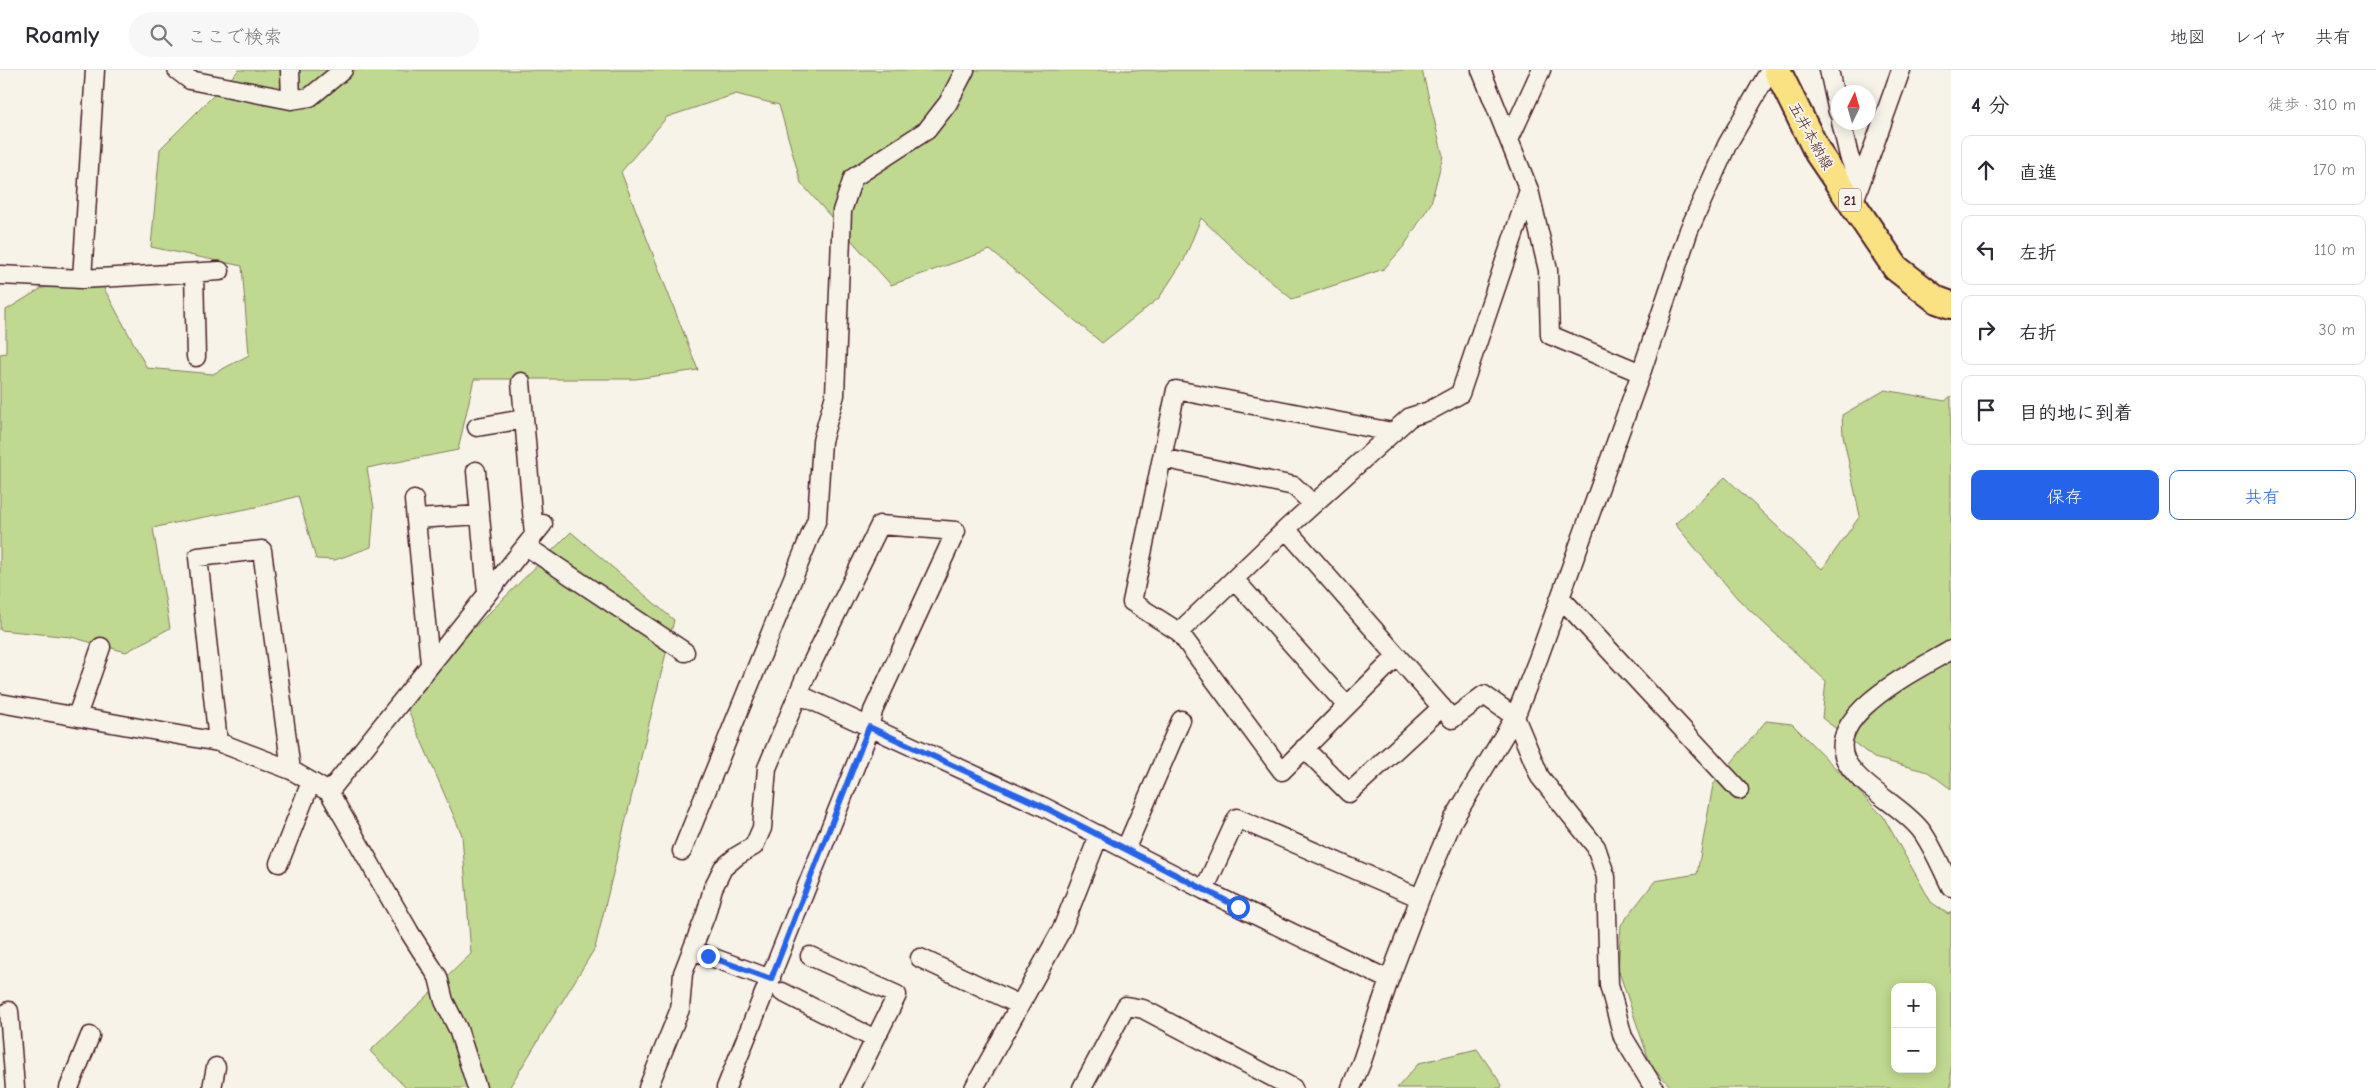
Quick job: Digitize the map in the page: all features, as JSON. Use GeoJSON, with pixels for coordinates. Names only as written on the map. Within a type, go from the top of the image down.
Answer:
{"type":"FeatureCollection","features":[{"type":"Feature","properties":{"kind":"main road","name":"五井本納線"},"geometry":{"type":"LineString","coordinates":[[1777,70],[1818,154],[1856,194],[1896,268],[1937,300],[1951,305]]}},
{"type":"Feature","properties":{"kind":"street"},"geometry":{"type":"LineString","coordinates":[[82,279],[95,70]]}},
{"type":"Feature","properties":{"kind":"street"},"geometry":{"type":"LineString","coordinates":[[290,70],[291,100]]}},
{"type":"Feature","properties":{"kind":"street"},"geometry":{"type":"LineString","coordinates":[[180,71],[190,80],[291,100],[310,97],[343,70]]}},
{"type":"Feature","properties":{"kind":"street"},"geometry":{"type":"LineString","coordinates":[[682,851],[817,519],[822,441],[835,395],[842,211],[853,178],[927,130],[948,103],[965,70]]}},
{"type":"Feature","properties":{"kind":"street"},"geometry":{"type":"LineString","coordinates":[[1481,70],[1529,190],[1548,270],[1550,335],[1641,373]]}},
{"type":"Feature","properties":{"kind":"street"},"geometry":{"type":"LineString","coordinates":[[1509,140],[1541,70]]}},
{"type":"Feature","properties":{"kind":"street"},"geometry":{"type":"LineString","coordinates":[[1350,1088],[1362,1061],[1389,980],[1420,898],[1453,820],[1515,717],[1561,598],[1641,373],[1689,230],[1727,145],[1770,70]]}},
{"type":"Feature","properties":{"kind":"street"},"geometry":{"type":"LineString","coordinates":[[1828,70],[1832,85]]}},
{"type":"Feature","properties":{"kind":"street"},"geometry":{"type":"LineString","coordinates":[[1856,194],[1901,70]]}},
{"type":"Feature","properties":{"kind":"street"},"geometry":{"type":"LineString","coordinates":[[1843,130],[1856,194]]}},
{"type":"Feature","properties":{"kind":"street"},"geometry":{"type":"LineString","coordinates":[[1179,632],[1286,529],[1392,432],[1410,417],[1429,410],[1460,394],[1529,190]]}},
{"type":"Feature","properties":{"kind":"street"},"geometry":{"type":"LineString","coordinates":[[0,275],[82,279],[220,271]]}},
{"type":"Feature","properties":{"kind":"street"},"geometry":{"type":"LineString","coordinates":[[194,273],[196,358]]}},
{"type":"Feature","properties":{"kind":"street"},"geometry":{"type":"LineString","coordinates":[[329,792],[534,535],[521,382]]}},
{"type":"Feature","properties":{"kind":"street"},"geometry":{"type":"LineString","coordinates":[[1392,432],[1176,390],[1132,602],[1179,632],[1282,770],[1397,656]]}},
{"type":"Feature","properties":{"kind":"street"},"geometry":{"type":"LineString","coordinates":[[477,427],[524,420]]}},
{"type":"Feature","properties":{"kind":"street"},"geometry":{"type":"LineString","coordinates":[[1162,458],[1294,486],[1313,504]]}},
{"type":"Feature","properties":{"kind":"street"},"geometry":{"type":"LineString","coordinates":[[476,470],[487,593]]}},
{"type":"Feature","properties":{"kind":"street"},"geometry":{"type":"LineString","coordinates":[[414,500],[430,663]]}},
{"type":"Feature","properties":{"kind":"street"},"geometry":{"type":"LineString","coordinates":[[416,519],[480,515]]}},
{"type":"Feature","properties":{"kind":"street"},"geometry":{"type":"LineString","coordinates":[[648,1088],[680,1009],[683,973],[713,888],[724,868],[737,856],[754,846],[762,828],[767,768],[798,694],[880,525],[956,530],[873,710],[869,727],[776,986],[726,1088]]}},
{"type":"Feature","properties":{"kind":"street"},"geometry":{"type":"LineString","coordinates":[[1286,529],[1452,719],[1484,694],[1515,717],[1540,777],[1596,846],[1606,877],[1609,985],[1623,1037],[1654,1088]]}},
{"type":"Feature","properties":{"kind":"street"},"geometry":{"type":"LineString","coordinates":[[534,535],[686,652]]}},
{"type":"Feature","properties":{"kind":"street"},"geometry":{"type":"LineString","coordinates":[[218,742],[198,557],[262,550],[291,770]]}},
{"type":"Feature","properties":{"kind":"street"},"geometry":{"type":"LineString","coordinates":[[1234,579],[1347,706]]}},
{"type":"Feature","properties":{"kind":"street"},"geometry":{"type":"LineString","coordinates":[[1561,598],[1739,790]]}},
{"type":"Feature","properties":{"kind":"street"},"geometry":{"type":"LineString","coordinates":[[77,716],[101,647]]}},
{"type":"Feature","properties":{"kind":"street"},"geometry":{"type":"LineString","coordinates":[[1951,650],[1892,685],[1870,701],[1842,736],[1843,752],[1851,770],[1921,830],[1951,886]]}},
{"type":"Feature","properties":{"kind":"street"},"geometry":{"type":"LineString","coordinates":[[798,694],[1100,835],[1204,890],[1389,980]]}},
{"type":"Feature","properties":{"kind":"street"},"geometry":{"type":"LineString","coordinates":[[0,703],[218,742],[291,770],[329,792],[438,977],[444,1001],[458,1029],[477,1088]]}},
{"type":"Feature","properties":{"kind":"street"},"geometry":{"type":"LineString","coordinates":[[1304,748],[1349,793],[1442,707]]}},
{"type":"Feature","properties":{"kind":"street"},"geometry":{"type":"LineString","coordinates":[[1126,848],[1181,720]]}},
{"type":"Feature","properties":{"kind":"street"},"geometry":{"type":"LineString","coordinates":[[279,863],[311,782]]}},
{"type":"Feature","properties":{"kind":"street"},"geometry":{"type":"LineString","coordinates":[[1204,890],[1237,818],[1420,898]]}},
{"type":"Feature","properties":{"kind":"street"},"geometry":{"type":"LineString","coordinates":[[974,1088],[1062,928],[1100,835]]}},
{"type":"Feature","properties":{"kind":"street"},"geometry":{"type":"LineString","coordinates":[[692,950],[776,986],[876,1039]]}},
{"type":"Feature","properties":{"kind":"street"},"geometry":{"type":"LineString","coordinates":[[810,956],[897,995],[851,1088]]}},
{"type":"Feature","properties":{"kind":"street"},"geometry":{"type":"LineString","coordinates":[[920,958],[1020,1005]]}},
{"type":"Feature","properties":{"kind":"street"},"geometry":{"type":"LineString","coordinates":[[1088,1086],[1126,1006],[1143,1009],[1294,1088]]}},
{"type":"Feature","properties":{"kind":"street"},"geometry":{"type":"LineString","coordinates":[[9,1011],[15,1088]]}},
{"type":"Feature","properties":{"kind":"street"},"geometry":{"type":"LineString","coordinates":[[69,1088],[90,1036]]}},
{"type":"Feature","properties":{"kind":"street"},"geometry":{"type":"LineString","coordinates":[[212,1088],[216,1067]]}},
{"type":"Feature","properties":{"kind":"green space"},"geometry":{"type":"Polygon","coordinates":[[[239,70],[1422,70],[1443,156],[1431,203],[1404,246],[1384,269],[1292,299],[1248,263],[1201,218],[1184,260],[1159,298],[1102,343],[990,250],[891,285],[801,183],[779,105],[736,94],[667,117],[621,172],[698,370],[635,379],[474,379],[458,450],[367,468],[374,508],[371,547],[335,560],[316,559],[298,496],[262,506],[153,528],[170,628],[126,652],[71,637],[0,630],[0,354],[6,353],[6,310],[42,288],[100,281],[147,368],[213,374],[249,355],[242,266],[151,247],[160,149],[239,70]]]}},
{"type":"Feature","properties":{"kind":"green space"},"geometry":{"type":"Polygon","coordinates":[[[1885,390],[1945,401],[1951,396],[1951,789],[1928,772],[1874,758],[1822,718],[1826,681],[1738,599],[1675,524],[1725,477],[1822,569],[1860,516],[1843,435],[1842,415],[1885,390]]]}},
{"type":"Feature","properties":{"kind":"green space"},"geometry":{"type":"Polygon","coordinates":[[[571,532],[674,620],[595,948],[509,1088],[406,1088],[370,1051],[471,954],[462,835],[403,698],[571,532]]]}},
{"type":"Feature","properties":{"kind":"green space"},"geometry":{"type":"Polygon","coordinates":[[[1766,721],[1792,724],[1883,816],[1931,902],[1948,914],[1951,912],[1951,1088],[1672,1088],[1651,1066],[1618,969],[1621,925],[1655,881],[1697,874],[1713,785],[1766,721]]]}},
{"type":"Feature","properties":{"kind":"green space"},"geometry":{"type":"Polygon","coordinates":[[[1477,1049],[1502,1085],[1501,1088],[1397,1088],[1419,1063],[1477,1049]]]}},
{"type":"Feature","properties":{"kind":"route"},"geometry":{"type":"LineString","coordinates":[[708,956],[771,979],[774,966],[868,734],[869,727],[1046,808],[1238,907]]}}]}
